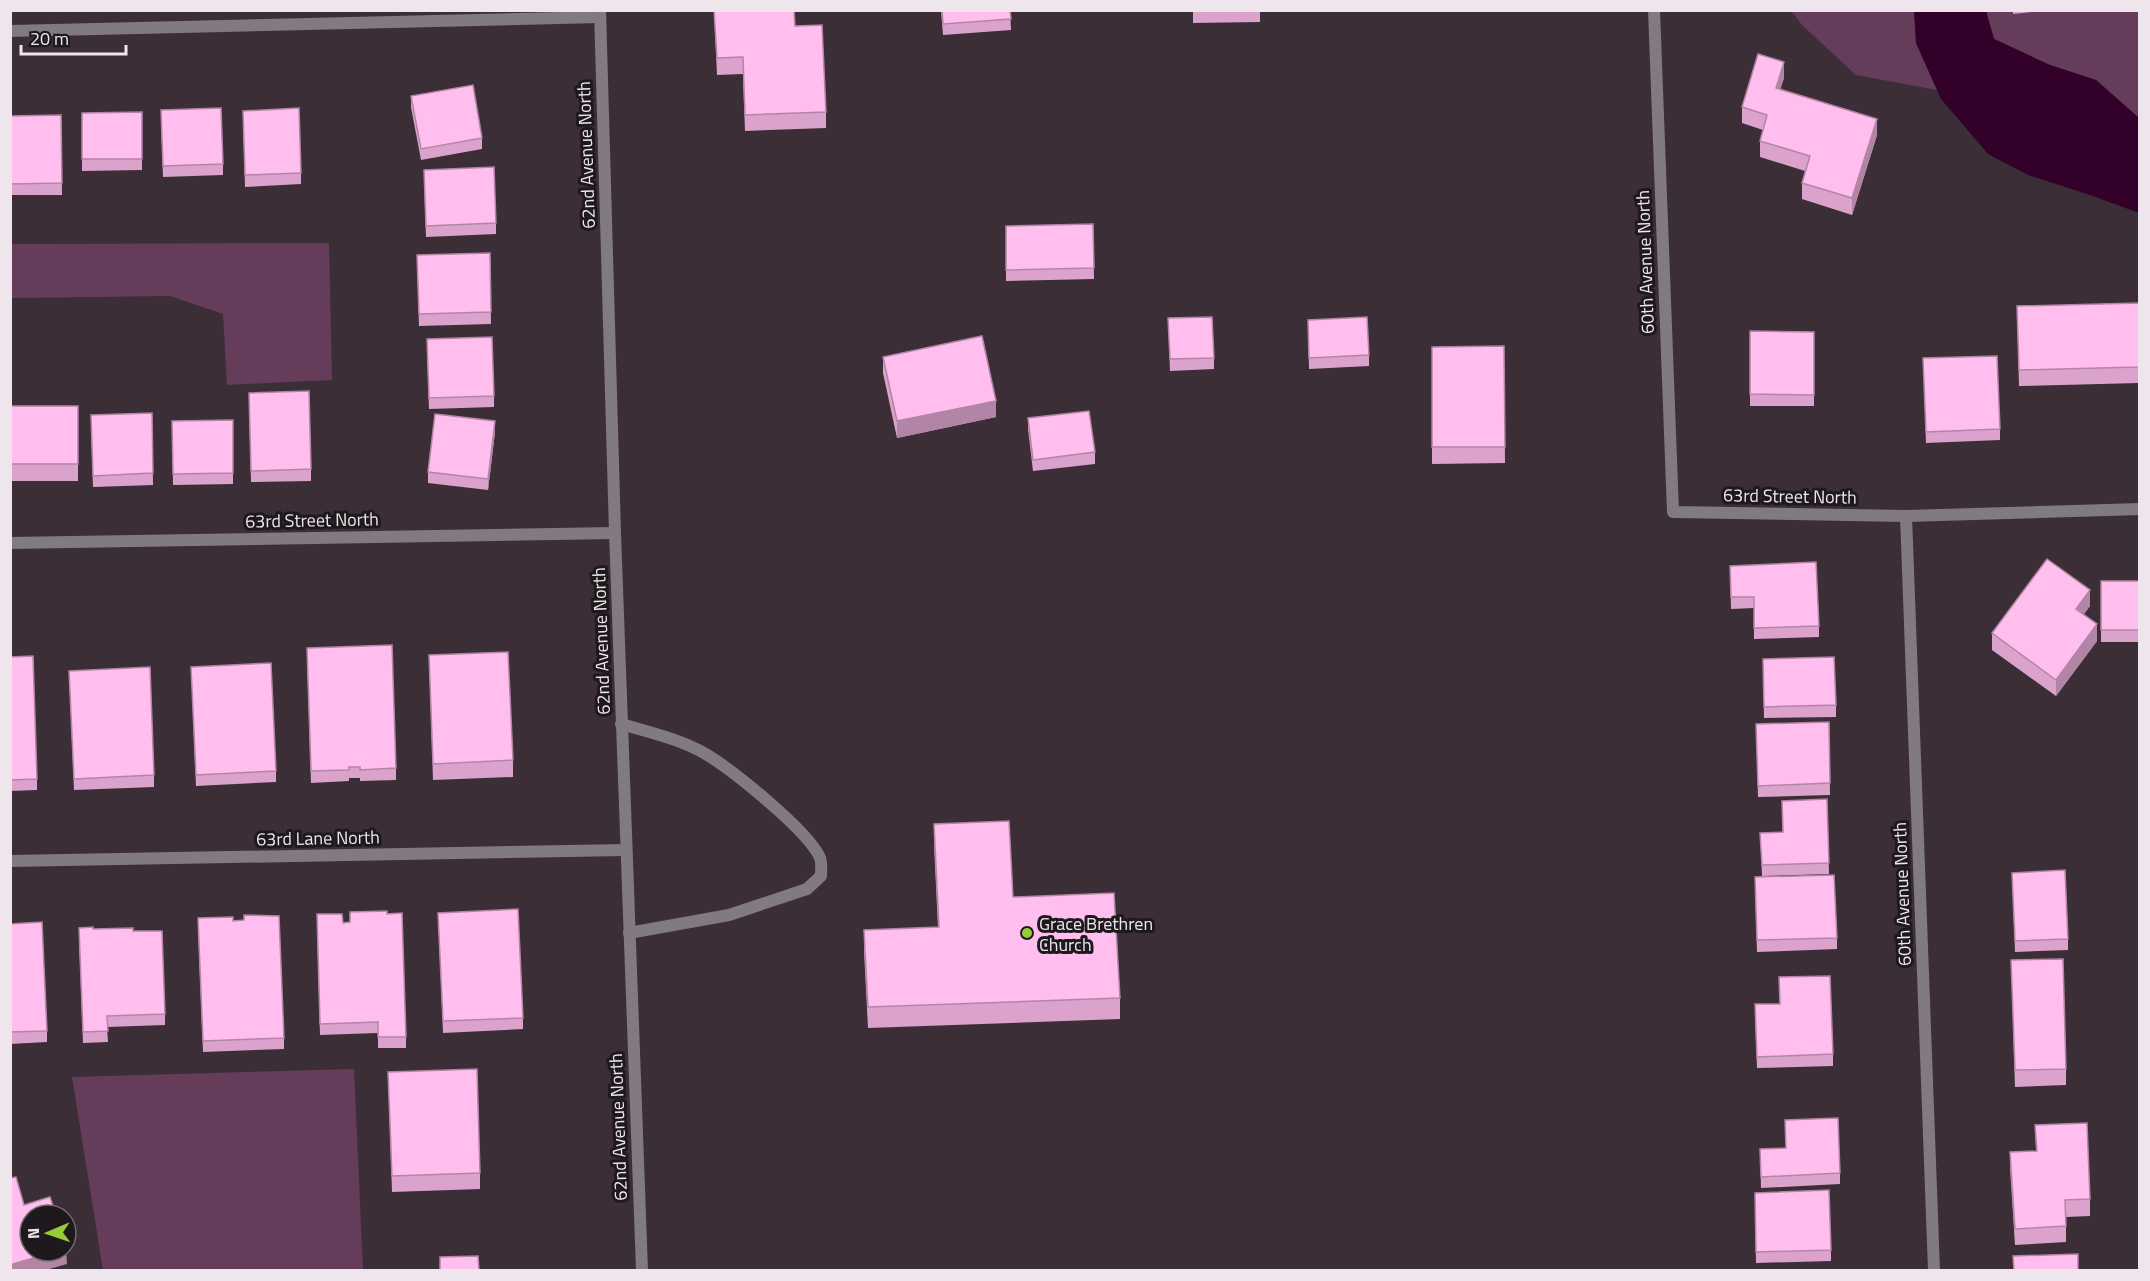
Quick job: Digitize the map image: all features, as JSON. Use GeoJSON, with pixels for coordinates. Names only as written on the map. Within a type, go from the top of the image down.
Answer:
{"type":"FeatureCollection","features":[{"type":"Feature","properties":{"kind":"street","name":"60th Avenue North"},"geometry":{"type":"LineString","coordinates":[[1654,10],[1673,512]]}},
{"type":"Feature","properties":{"kind":"street"},"geometry":{"type":"LineString","coordinates":[[10,31],[600,14]]}},
{"type":"Feature","properties":{"kind":"street","name":"62nd Avenue North"},"geometry":{"type":"LineString","coordinates":[[600,14],[621,724],[642,1270]]}},
{"type":"Feature","properties":{"kind":"street","name":"63rd Street North"},"geometry":{"type":"LineString","coordinates":[[1673,512],[1906,516],[2139,509]]}},
{"type":"Feature","properties":{"kind":"street","name":"60th Avenue North"},"geometry":{"type":"LineString","coordinates":[[1906,516],[1934,1270]]}},
{"type":"Feature","properties":{"kind":"street","name":"63rd Street North"},"geometry":{"type":"LineString","coordinates":[[10,543],[615,533]]}},
{"type":"Feature","properties":{"kind":"street"},"geometry":{"type":"LineString","coordinates":[[621,724],[663,735],[704,753],[751,788],[801,832],[820,858],[821,876],[807,889],[729,915],[629,933]]}},
{"type":"Feature","properties":{"kind":"street","name":"63rd Lane North"},"geometry":{"type":"LineString","coordinates":[[10,861],[626,850]]}},
{"type":"Feature","properties":{"kind":"shaded area"},"geometry":{"type":"Polygon","coordinates":[[[1791,11],[1914,11],[1916,43],[1937,90],[1856,75],[1803,26],[1791,11]]]}},
{"type":"Feature","properties":{"kind":"shaded area"},"geometry":{"type":"Polygon","coordinates":[[[1914,11],[1986,11],[1994,39],[2050,65],[2096,80],[2139,118],[2139,213],[2028,175],[1988,154],[1941,99],[1916,43],[1914,11]]]}},
{"type":"Feature","properties":{"kind":"shaded area"},"geometry":{"type":"Polygon","coordinates":[[[1986,11],[2139,11],[2139,118],[2096,80],[2050,65],[1994,39],[1986,11]]]}},
{"type":"Feature","properties":{"kind":"shaded area"},"geometry":{"type":"Polygon","coordinates":[[[329,243],[332,380],[227,385],[223,314],[170,296],[11,298],[11,244],[329,243]]]}},
{"type":"Feature","properties":{"kind":"shaded area"},"geometry":{"type":"Polygon","coordinates":[[[354,1069],[363,1270],[103,1270],[72,1077],[354,1069]]]}},
{"type":"Feature","properties":{"kind":"building"},"geometry":{"type":"Polygon","coordinates":[[[714,10],[794,10],[795,26],[822,25],[826,112],[745,115],[743,57],[717,58],[714,10]]]}},
{"type":"Feature","properties":{"kind":"building"},"geometry":{"type":"Polygon","coordinates":[[[942,10],[1010,10],[1011,19],[943,24],[942,10]]]}},
{"type":"Feature","properties":{"kind":"building"},"geometry":{"type":"Polygon","coordinates":[[[1758,54],[1784,62],[1776,88],[1877,119],[1852,198],[1802,183],[1810,156],[1760,141],[1767,115],[1742,107],[1758,54]]]}},
{"type":"Feature","properties":{"kind":"building"},"geometry":{"type":"Polygon","coordinates":[[[473,85],[482,138],[421,149],[411,96],[473,85]]]}},
{"type":"Feature","properties":{"kind":"building"},"geometry":{"type":"Polygon","coordinates":[[[221,108],[223,164],[163,166],[161,110],[221,108]]]}},
{"type":"Feature","properties":{"kind":"building"},"geometry":{"type":"Polygon","coordinates":[[[299,108],[301,173],[245,175],[243,111],[299,108]]]}},
{"type":"Feature","properties":{"kind":"building"},"geometry":{"type":"Polygon","coordinates":[[[142,112],[142,159],[82,159],[82,113],[142,112]]]}},
{"type":"Feature","properties":{"kind":"building"},"geometry":{"type":"Polygon","coordinates":[[[61,115],[62,183],[10,184],[10,116],[61,115]]]}},
{"type":"Feature","properties":{"kind":"building"},"geometry":{"type":"Polygon","coordinates":[[[494,167],[496,223],[426,226],[424,170],[494,167]]]}},
{"type":"Feature","properties":{"kind":"building"},"geometry":{"type":"Polygon","coordinates":[[[1093,224],[1094,268],[1006,270],[1006,226],[1093,224]]]}},
{"type":"Feature","properties":{"kind":"building"},"geometry":{"type":"Polygon","coordinates":[[[490,253],[491,312],[419,314],[417,255],[490,253]]]}},
{"type":"Feature","properties":{"kind":"building"},"geometry":{"type":"Polygon","coordinates":[[[2139,303],[2139,367],[2019,370],[2017,306],[2139,303]]]}},
{"type":"Feature","properties":{"kind":"building"},"geometry":{"type":"Polygon","coordinates":[[[1212,317],[1214,358],[1170,359],[1168,318],[1212,317]]]}},
{"type":"Feature","properties":{"kind":"building"},"geometry":{"type":"Polygon","coordinates":[[[1367,317],[1369,355],[1309,358],[1308,320],[1367,317]]]}},
{"type":"Feature","properties":{"kind":"building"},"geometry":{"type":"Polygon","coordinates":[[[1750,331],[1814,332],[1814,395],[1750,394],[1750,331]]]}},
{"type":"Feature","properties":{"kind":"building"},"geometry":{"type":"Polygon","coordinates":[[[982,336],[996,401],[897,421],[883,357],[982,336]]]}},
{"type":"Feature","properties":{"kind":"building"},"geometry":{"type":"Polygon","coordinates":[[[492,337],[494,396],[429,398],[427,339],[492,337]]]}},
{"type":"Feature","properties":{"kind":"building"},"geometry":{"type":"Polygon","coordinates":[[[1504,346],[1505,447],[1432,447],[1432,347],[1504,346]]]}},
{"type":"Feature","properties":{"kind":"building"},"geometry":{"type":"Polygon","coordinates":[[[1997,356],[2000,429],[1926,432],[1923,358],[1997,356]]]}},
{"type":"Feature","properties":{"kind":"building"},"geometry":{"type":"Polygon","coordinates":[[[309,391],[311,469],[251,471],[249,393],[309,391]]]}},
{"type":"Feature","properties":{"kind":"building"},"geometry":{"type":"Polygon","coordinates":[[[10,406],[78,406],[78,464],[10,464],[10,406]]]}},
{"type":"Feature","properties":{"kind":"building"},"geometry":{"type":"Polygon","coordinates":[[[1089,411],[1095,452],[1033,460],[1028,418],[1089,411]]]}},
{"type":"Feature","properties":{"kind":"building"},"geometry":{"type":"Polygon","coordinates":[[[152,413],[153,473],[93,476],[91,415],[152,413]]]}},
{"type":"Feature","properties":{"kind":"building"},"geometry":{"type":"Polygon","coordinates":[[[435,414],[495,421],[488,479],[428,472],[435,414]]]}},
{"type":"Feature","properties":{"kind":"building"},"geometry":{"type":"Polygon","coordinates":[[[233,420],[233,473],[173,474],[172,421],[233,420]]]}},
{"type":"Feature","properties":{"kind":"building"},"geometry":{"type":"Polygon","coordinates":[[[2047,559],[2090,590],[2076,609],[2097,624],[2056,680],[1992,633],[2047,559]]]}},
{"type":"Feature","properties":{"kind":"building"},"geometry":{"type":"Polygon","coordinates":[[[1816,562],[1819,626],[1754,628],[1754,597],[1731,597],[1730,566],[1816,562]]]}},
{"type":"Feature","properties":{"kind":"building"},"geometry":{"type":"Polygon","coordinates":[[[2101,581],[2139,581],[2139,630],[2101,630],[2101,581]]]}},
{"type":"Feature","properties":{"kind":"building"},"geometry":{"type":"Polygon","coordinates":[[[392,645],[396,768],[360,770],[360,767],[349,767],[349,770],[311,771],[307,648],[392,645]]]}},
{"type":"Feature","properties":{"kind":"building"},"geometry":{"type":"Polygon","coordinates":[[[508,652],[513,760],[433,764],[429,655],[508,652]]]}},
{"type":"Feature","properties":{"kind":"building"},"geometry":{"type":"Polygon","coordinates":[[[33,656],[37,779],[10,780],[10,657],[33,656]]]}},
{"type":"Feature","properties":{"kind":"building"},"geometry":{"type":"Polygon","coordinates":[[[1834,657],[1836,705],[1764,707],[1763,659],[1834,657]]]}},
{"type":"Feature","properties":{"kind":"building"},"geometry":{"type":"Polygon","coordinates":[[[271,663],[276,771],[196,775],[191,667],[271,663]]]}},
{"type":"Feature","properties":{"kind":"building"},"geometry":{"type":"Polygon","coordinates":[[[150,667],[154,775],[74,779],[69,671],[150,667]]]}},
{"type":"Feature","properties":{"kind":"building"},"geometry":{"type":"Polygon","coordinates":[[[1829,722],[1830,783],[1758,786],[1756,724],[1829,722]]]}},
{"type":"Feature","properties":{"kind":"building"},"geometry":{"type":"Polygon","coordinates":[[[1827,799],[1829,863],[1762,865],[1760,833],[1783,832],[1782,801],[1827,799]]]}},
{"type":"Feature","properties":{"kind":"building","name":"Grace Brethren Church"},"geometry":{"type":"Polygon","coordinates":[[[1009,821],[1013,897],[1114,893],[1120,998],[868,1007],[864,930],[939,927],[934,824],[1009,821]]]}},
{"type":"Feature","properties":{"kind":"building"},"geometry":{"type":"Polygon","coordinates":[[[2065,870],[2068,939],[2015,941],[2012,873],[2065,870]]]}},
{"type":"Feature","properties":{"kind":"building"},"geometry":{"type":"Polygon","coordinates":[[[1834,875],[1837,938],[1757,940],[1755,877],[1834,875]]]}},
{"type":"Feature","properties":{"kind":"building"},"geometry":{"type":"Polygon","coordinates":[[[518,909],[523,1018],[443,1021],[438,913],[518,909]]]}},
{"type":"Feature","properties":{"kind":"building"},"geometry":{"type":"Polygon","coordinates":[[[387,911],[387,914],[402,913],[406,1037],[378,1037],[378,1022],[320,1024],[317,914],[342,914],[343,923],[350,922],[350,912],[387,911]]]}},
{"type":"Feature","properties":{"kind":"building"},"geometry":{"type":"Polygon","coordinates":[[[244,915],[279,916],[284,1038],[203,1041],[198,918],[233,917],[233,921],[244,920],[244,915]]]}},
{"type":"Feature","properties":{"kind":"building"},"geometry":{"type":"Polygon","coordinates":[[[42,922],[47,1031],[10,1032],[10,924],[42,922]]]}},
{"type":"Feature","properties":{"kind":"building"},"geometry":{"type":"Polygon","coordinates":[[[93,927],[93,929],[133,928],[133,931],[162,931],[165,1014],[107,1016],[108,1031],[83,1032],[79,928],[93,927]]]}},
{"type":"Feature","properties":{"kind":"building"},"geometry":{"type":"Polygon","coordinates":[[[2063,959],[2066,1069],[2015,1070],[2011,960],[2063,959]]]}},
{"type":"Feature","properties":{"kind":"building"},"geometry":{"type":"Polygon","coordinates":[[[1830,976],[1833,1054],[1757,1057],[1755,1004],[1780,1004],[1779,977],[1830,976]]]}},
{"type":"Feature","properties":{"kind":"building"},"geometry":{"type":"Polygon","coordinates":[[[477,1069],[480,1173],[392,1176],[388,1072],[477,1069]]]}},
{"type":"Feature","properties":{"kind":"building"},"geometry":{"type":"Polygon","coordinates":[[[1838,1118],[1840,1173],[1761,1177],[1760,1149],[1786,1148],[1785,1120],[1838,1118]]]}},
{"type":"Feature","properties":{"kind":"building"},"geometry":{"type":"Polygon","coordinates":[[[2087,1123],[2090,1199],[2065,1200],[2066,1226],[2015,1229],[2010,1152],[2037,1151],[2035,1125],[2087,1123]]]}},
{"type":"Feature","properties":{"kind":"building"},"geometry":{"type":"Polygon","coordinates":[[[16,1177],[23,1203],[18,1203],[18,1263],[10,1265],[10,1178],[16,1177]]]}},
{"type":"Feature","properties":{"kind":"building"},"geometry":{"type":"Polygon","coordinates":[[[1829,1190],[1831,1250],[1756,1252],[1755,1193],[1829,1190]]]}},
{"type":"Feature","properties":{"kind":"building"},"geometry":{"type":"Polygon","coordinates":[[[50,1197],[52,1203],[30,1203],[50,1197]]]}},
{"type":"Feature","properties":{"kind":"building"},"geometry":{"type":"Polygon","coordinates":[[[2078,1254],[2078,1270],[2014,1270],[2013,1256],[2078,1254]]]}},
{"type":"Feature","properties":{"kind":"building"},"geometry":{"type":"Polygon","coordinates":[[[478,1256],[479,1270],[440,1270],[440,1257],[478,1256]]]}},
{"type":"Feature","properties":{"kind":"place","name":"Grace Brethren Church"},"geometry":{"type":"Point","coordinates":[1027,933]}}]}
